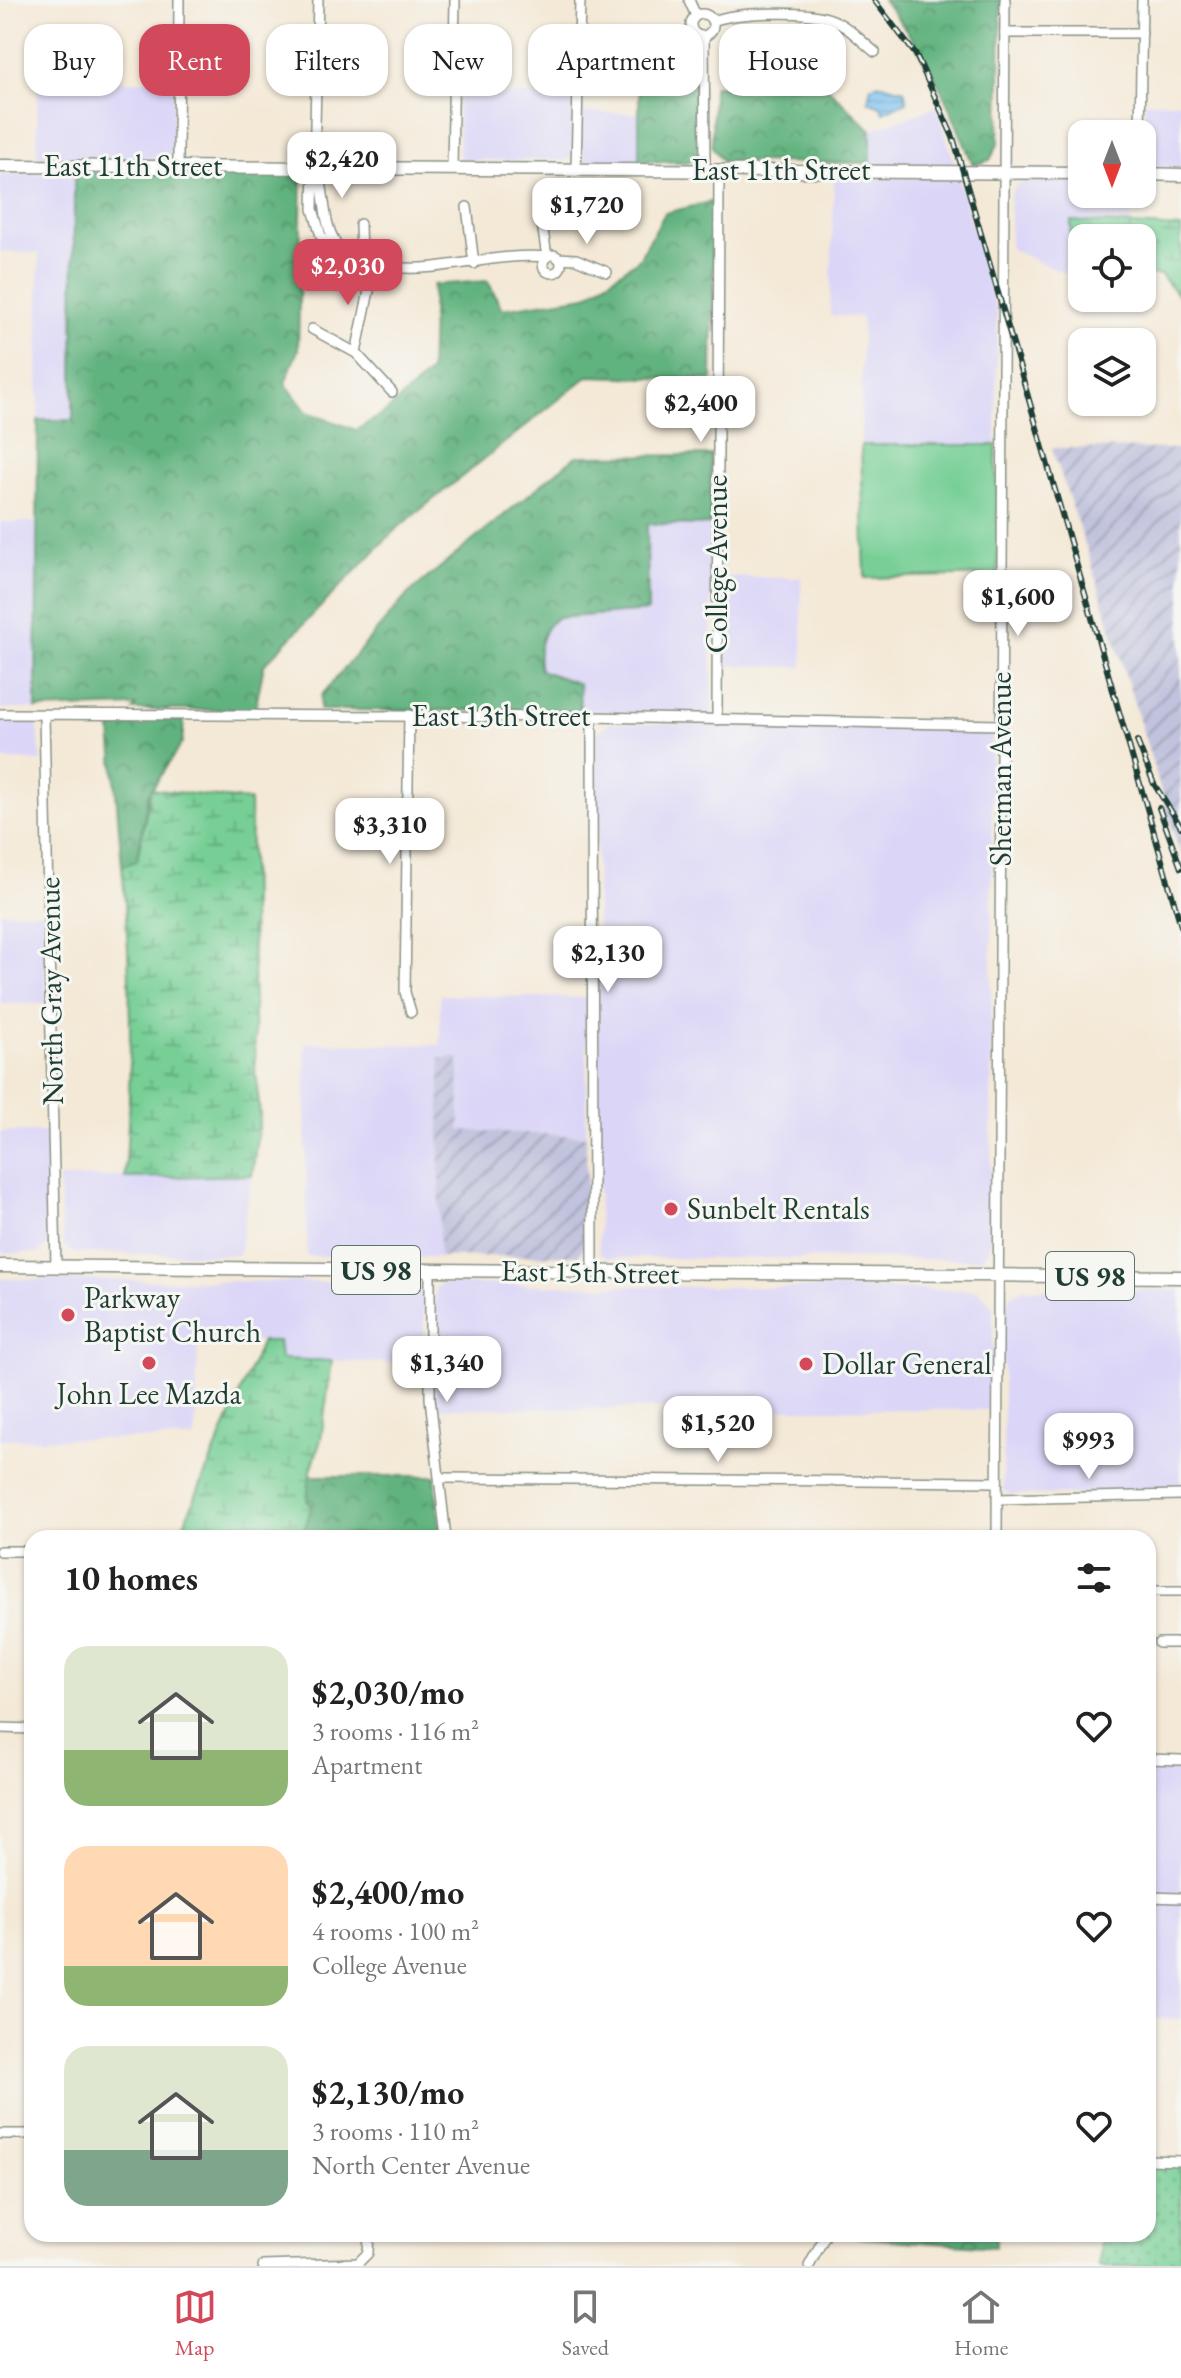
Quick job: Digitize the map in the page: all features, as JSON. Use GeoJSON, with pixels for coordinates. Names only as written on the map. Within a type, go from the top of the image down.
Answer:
{"type":"FeatureCollection","features":[{"type":"Feature","properties":{"kind":"main road","name":"East 11th Street"},"geometry":{"type":"LineString","coordinates":[[0,166],[1068,173]]}},
{"type":"Feature","properties":{"kind":"main road"},"geometry":{"type":"LineString","coordinates":[[1156,174],[1181,175]]}},
{"type":"Feature","properties":{"kind":"main road","name":"East 15th Street"},"geometry":{"type":"LineString","coordinates":[[0,1266],[1181,1277]]}},
{"type":"Feature","properties":{"kind":"street"},"geometry":{"type":"LineString","coordinates":[[178,165],[179,0]]}},
{"type":"Feature","properties":{"kind":"street"},"geometry":{"type":"LineString","coordinates":[[318,0],[315,220],[321,236],[361,257],[410,269],[547,257],[576,259],[607,272]]}},
{"type":"Feature","properties":{"kind":"street"},"geometry":{"type":"LineString","coordinates":[[452,167],[455,0]]}},
{"type":"Feature","properties":{"kind":"street"},"geometry":{"type":"LineString","coordinates":[[576,168],[580,0]]}},
{"type":"Feature","properties":{"kind":"street"},"geometry":{"type":"LineString","coordinates":[[689,0],[696,16],[691,28],[697,35],[704,36],[712,31],[713,21]]}},
{"type":"Feature","properties":{"kind":"street","name":"Sherman Avenue"},"geometry":{"type":"LineString","coordinates":[[997,1530],[1005,0]]}},
{"type":"Feature","properties":{"kind":"street"},"geometry":{"type":"LineString","coordinates":[[1140,120],[1142,0]]}},
{"type":"Feature","properties":{"kind":"street"},"geometry":{"type":"LineString","coordinates":[[696,16],[706,14],[713,21]]}},
{"type":"Feature","properties":{"kind":"street"},"geometry":{"type":"LineString","coordinates":[[713,21],[734,15],[820,16],[843,25],[875,52]]}},
{"type":"Feature","properties":{"kind":"street"},"geometry":{"type":"LineString","coordinates":[[1005,33],[1142,33]]}},
{"type":"Feature","properties":{"kind":"street","name":"College Avenue"},"geometry":{"type":"LineString","coordinates":[[704,36],[712,169],[717,720]]}},
{"type":"Feature","properties":{"kind":"street"},"geometry":{"type":"LineString","coordinates":[[467,207],[474,264]]}},
{"type":"Feature","properties":{"kind":"street"},"geometry":{"type":"LineString","coordinates":[[540,210],[547,257],[544,268],[552,273],[560,266],[558,258]]}},
{"type":"Feature","properties":{"kind":"street"},"geometry":{"type":"LineString","coordinates":[[360,224],[361,257]]}},
{"type":"Feature","properties":{"kind":"street"},"geometry":{"type":"LineString","coordinates":[[356,353],[375,262]]}},
{"type":"Feature","properties":{"kind":"street"},"geometry":{"type":"LineString","coordinates":[[312,329],[356,353],[392,392]]}},
{"type":"Feature","properties":{"kind":"street","name":"East 13th Street"},"geometry":{"type":"LineString","coordinates":[[0,714],[592,717],[1001,725]]}},
{"type":"Feature","properties":{"kind":"street","name":"North Gray Avenue"},"geometry":{"type":"LineString","coordinates":[[44,715],[56,1266]]}},
{"type":"Feature","properties":{"kind":"street"},"geometry":{"type":"LineString","coordinates":[[409,715],[405,992],[411,1012]]}},
{"type":"Feature","properties":{"kind":"street"},"geometry":{"type":"LineString","coordinates":[[592,717],[593,1272]]}},
{"type":"Feature","properties":{"kind":"street"},"geometry":{"type":"LineString","coordinates":[[430,1270],[430,1398],[445,1530]]}},
{"type":"Feature","properties":{"kind":"street"},"geometry":{"type":"LineString","coordinates":[[440,1478],[997,1482]]}},
{"type":"Feature","properties":{"kind":"street"},"geometry":{"type":"LineString","coordinates":[[997,1499],[1181,1495]]}},
{"type":"Feature","properties":{"kind":"street"},"geometry":{"type":"LineString","coordinates":[[0,1551],[24,1551]]}},
{"type":"Feature","properties":{"kind":"street"},"geometry":{"type":"LineString","coordinates":[[1156,1591],[1181,1591]]}},
{"type":"Feature","properties":{"kind":"street"},"geometry":{"type":"LineString","coordinates":[[1159,1643],[1181,1643]]}},
{"type":"Feature","properties":{"kind":"street"},"geometry":{"type":"LineString","coordinates":[[0,1728],[24,1729]]}},
{"type":"Feature","properties":{"kind":"street"},"geometry":{"type":"LineString","coordinates":[[1156,1759],[1181,1760]]}},
{"type":"Feature","properties":{"kind":"street"},"geometry":{"type":"LineString","coordinates":[[1156,1897],[1181,1898]]}},
{"type":"Feature","properties":{"kind":"street"},"geometry":{"type":"LineString","coordinates":[[0,2134],[24,2134]]}},
{"type":"Feature","properties":{"kind":"street"},"geometry":{"type":"LineString","coordinates":[[1156,2160],[1181,2161]]}},
{"type":"Feature","properties":{"kind":"street"},"geometry":{"type":"LineString","coordinates":[[263,2266],[350,2264],[362,2261],[368,2251],[369,2242]]}},
{"type":"Feature","properties":{"kind":"street"},"geometry":{"type":"LineString","coordinates":[[809,2266],[822,2242]]}},
{"type":"Feature","properties":{"kind":"shaded area"},"geometry":{"type":"Polygon","coordinates":[[[123,81],[139,81],[139,96],[174,96],[172,154],[169,158],[37,157],[38,96],[123,96],[123,81]]]}},
{"type":"Feature","properties":{"kind":"shaded area"},"geometry":{"type":"Polygon","coordinates":[[[458,96],[572,96],[572,154],[568,160],[463,160],[459,156],[458,96]]]}},
{"type":"Feature","properties":{"kind":"shaded area"},"geometry":{"type":"Polygon","coordinates":[[[1145,102],[1181,102],[1181,168],[1156,167],[1156,120],[1145,120],[1145,102]]]}},
{"type":"Feature","properties":{"kind":"shaded area"},"geometry":{"type":"Polygon","coordinates":[[[936,107],[955,164],[871,163],[871,130],[936,107]]]}},
{"type":"Feature","properties":{"kind":"shaded area"},"geometry":{"type":"Polygon","coordinates":[[[582,113],[640,113],[639,161],[586,160],[581,151],[582,113]]]}},
{"type":"Feature","properties":{"kind":"shaded area"},"geometry":{"type":"Polygon","coordinates":[[[77,173],[74,182],[73,421],[38,420],[39,253],[0,252],[0,175],[77,173]]]}},
{"type":"Feature","properties":{"kind":"shaded area"},"geometry":{"type":"Polygon","coordinates":[[[834,177],[958,178],[997,314],[996,445],[861,445],[862,317],[830,316],[834,177]]]}},
{"type":"Feature","properties":{"kind":"shaded area"},"geometry":{"type":"Polygon","coordinates":[[[1031,180],[1068,181],[1068,208],[1132,208],[1131,222],[1071,221],[1068,224],[1068,275],[1010,249],[1010,196],[1016,185],[1031,180]]]}},
{"type":"Feature","properties":{"kind":"shaded area"},"geometry":{"type":"Polygon","coordinates":[[[1052,448],[1181,449],[1181,856],[1090,559],[1052,448]]]}},
{"type":"Feature","properties":{"kind":"shaded area"},"geometry":{"type":"Polygon","coordinates":[[[0,522],[38,522],[36,709],[0,709],[0,522]]]}},
{"type":"Feature","properties":{"kind":"shaded area"},"geometry":{"type":"Polygon","coordinates":[[[647,524],[710,525],[712,715],[580,711],[579,685],[540,670],[537,659],[541,642],[548,624],[556,618],[648,611],[647,524]]]}},
{"type":"Feature","properties":{"kind":"shaded area"},"geometry":{"type":"Polygon","coordinates":[[[723,577],[801,578],[803,667],[722,665],[723,577]]]}},
{"type":"Feature","properties":{"kind":"shaded area"},"geometry":{"type":"Polygon","coordinates":[[[0,717],[37,720],[41,761],[0,760],[0,717]]]}},
{"type":"Feature","properties":{"kind":"shaded area"},"geometry":{"type":"Polygon","coordinates":[[[609,723],[982,729],[992,735],[991,1238],[988,1251],[981,1259],[607,1258],[599,1253],[596,735],[609,723]]]}},
{"type":"Feature","properties":{"kind":"shaded area"},"geometry":{"type":"Polygon","coordinates":[[[0,912],[44,912],[46,1004],[0,1004],[0,912]]]}},
{"type":"Feature","properties":{"kind":"shaded area"},"geometry":{"type":"Polygon","coordinates":[[[440,995],[587,998],[586,1136],[460,1130],[459,1059],[440,1058],[439,1257],[307,1256],[305,1043],[440,1045],[440,995]]]}},
{"type":"Feature","properties":{"kind":"shaded area"},"geometry":{"type":"Polygon","coordinates":[[[440,1058],[459,1058],[460,1130],[586,1136],[588,1240],[579,1255],[439,1257],[440,1058]]]}},
{"type":"Feature","properties":{"kind":"shaded area"},"geometry":{"type":"Polygon","coordinates":[[[0,1132],[49,1132],[50,1241],[39,1253],[0,1253],[0,1132]]]}},
{"type":"Feature","properties":{"kind":"shaded area"},"geometry":{"type":"Polygon","coordinates":[[[252,1175],[239,1255],[74,1253],[63,1245],[59,1178],[252,1175]]]}},
{"type":"Feature","properties":{"kind":"shaded area"},"geometry":{"type":"Polygon","coordinates":[[[0,1279],[412,1283],[420,1290],[424,1303],[424,1364],[279,1359],[277,1341],[198,1341],[195,1439],[0,1439],[0,1279]]]}},
{"type":"Feature","properties":{"kind":"shaded area"},"geometry":{"type":"Polygon","coordinates":[[[441,1284],[979,1290],[993,1307],[993,1410],[435,1408],[433,1337],[436,1288],[441,1284]]]}},
{"type":"Feature","properties":{"kind":"shaded area"},"geometry":{"type":"Polygon","coordinates":[[[1023,1289],[1181,1290],[1181,1493],[1012,1495],[1003,1490],[1003,1316],[1009,1296],[1023,1289]]]}},
{"type":"Feature","properties":{"kind":"shaded area"},"geometry":{"type":"Polygon","coordinates":[[[1156,1764],[1181,1764],[1181,1894],[1156,1893],[1156,1764]]]}},
{"type":"Feature","properties":{"kind":"shaded area"},"geometry":{"type":"Polygon","coordinates":[[[1156,1902],[1181,1903],[1181,2019],[1156,2019],[1156,1902]]]}},
{"type":"Feature","properties":{"kind":"green space"},"geometry":{"type":"Polygon","coordinates":[[[883,0],[1001,0],[999,142],[990,160],[973,165],[936,78],[913,39],[883,0]]]}},
{"type":"Feature","properties":{"kind":"green space"},"geometry":{"type":"Polygon","coordinates":[[[713,86],[719,86],[719,96],[836,96],[871,130],[871,163],[723,162],[712,147],[713,86]]]}},
{"type":"Feature","properties":{"kind":"green space"},"geometry":{"type":"Polygon","coordinates":[[[639,96],[701,96],[701,153],[688,162],[639,161],[639,96]]]}},
{"type":"Feature","properties":{"kind":"green space"},"geometry":{"type":"Polygon","coordinates":[[[77,173],[302,173],[298,350],[285,383],[307,412],[356,430],[386,412],[430,372],[433,285],[488,281],[502,309],[586,296],[639,259],[665,213],[714,201],[712,380],[588,376],[395,530],[264,665],[255,710],[133,710],[136,706],[36,709],[38,420],[73,420],[74,182],[77,173]]]}},
{"type":"Feature","properties":{"kind":"green space"},"geometry":{"type":"Polygon","coordinates":[[[1071,221],[1118,224],[1071,224],[1071,221]]]}},
{"type":"Feature","properties":{"kind":"green space"},"geometry":{"type":"Polygon","coordinates":[[[1156,226],[1181,228],[1181,299],[1161,275],[1156,275],[1156,226]]]}},
{"type":"Feature","properties":{"kind":"green space"},"geometry":{"type":"Polygon","coordinates":[[[861,445],[996,445],[998,575],[865,578],[861,445]]]}},
{"type":"Feature","properties":{"kind":"green space"},"geometry":{"type":"Polygon","coordinates":[[[711,455],[710,525],[647,524],[648,611],[556,618],[543,635],[539,649],[540,670],[579,684],[580,711],[320,710],[321,696],[409,593],[576,456],[711,455]]]}},
{"type":"Feature","properties":{"kind":"green space"},"geometry":{"type":"Polygon","coordinates":[[[122,720],[184,720],[182,743],[148,795],[137,861],[122,866],[111,730],[122,720]]]}},
{"type":"Feature","properties":{"kind":"green space"},"geometry":{"type":"Polygon","coordinates":[[[151,789],[250,801],[255,1066],[260,1115],[252,1175],[125,1178],[130,1022],[122,866],[137,861],[151,789]]]}},
{"type":"Feature","properties":{"kind":"green space"},"geometry":{"type":"Polygon","coordinates":[[[262,1341],[278,1341],[280,1359],[332,1361],[321,1439],[310,1474],[307,1501],[312,1505],[304,1530],[181,1530],[262,1341]]]}},
{"type":"Feature","properties":{"kind":"green space"},"geometry":{"type":"Polygon","coordinates":[[[309,1476],[435,1476],[440,1530],[304,1530],[312,1505],[307,1502],[309,1476]]]}},
{"type":"Feature","properties":{"kind":"green space"},"geometry":{"type":"Polygon","coordinates":[[[1156,2163],[1181,2164],[1181,2266],[1099,2266],[1100,2242],[1156,2242],[1156,2163]]]}},
{"type":"Feature","properties":{"kind":"green space"},"geometry":{"type":"Polygon","coordinates":[[[921,2242],[996,2242],[996,2247],[921,2242]]]}},
{"type":"Feature","properties":{"kind":"water"},"geometry":{"type":"Polygon","coordinates":[[[881,84],[904,90],[907,102],[883,112],[881,106],[868,101],[871,86],[881,84]]]}},
{"type":"Feature","properties":{"kind":"railway"},"geometry":{"type":"LineString","coordinates":[[874,0],[916,55],[953,137],[1181,926]]}},
{"type":"Feature","properties":{"kind":"railway"},"geometry":{"type":"LineString","coordinates":[[1137,741],[1154,784],[1181,827]]}},
{"type":"Feature","properties":{"kind":"railway"},"geometry":{"type":"LineString","coordinates":[[1159,808],[1181,868]]}},
{"type":"Feature","properties":{"kind":"place","name":"Sunbelt Rentals"},"geometry":{"type":"Point","coordinates":[671,1209]}},
{"type":"Feature","properties":{"kind":"place","name":"Parkway Baptist Church"},"geometry":{"type":"Point","coordinates":[68,1315]}},
{"type":"Feature","properties":{"kind":"place","name":"John Lee Mazda"},"geometry":{"type":"Point","coordinates":[149,1363]}},
{"type":"Feature","properties":{"kind":"place","name":"Dollar General"},"geometry":{"type":"Point","coordinates":[806,1364]}}]}
